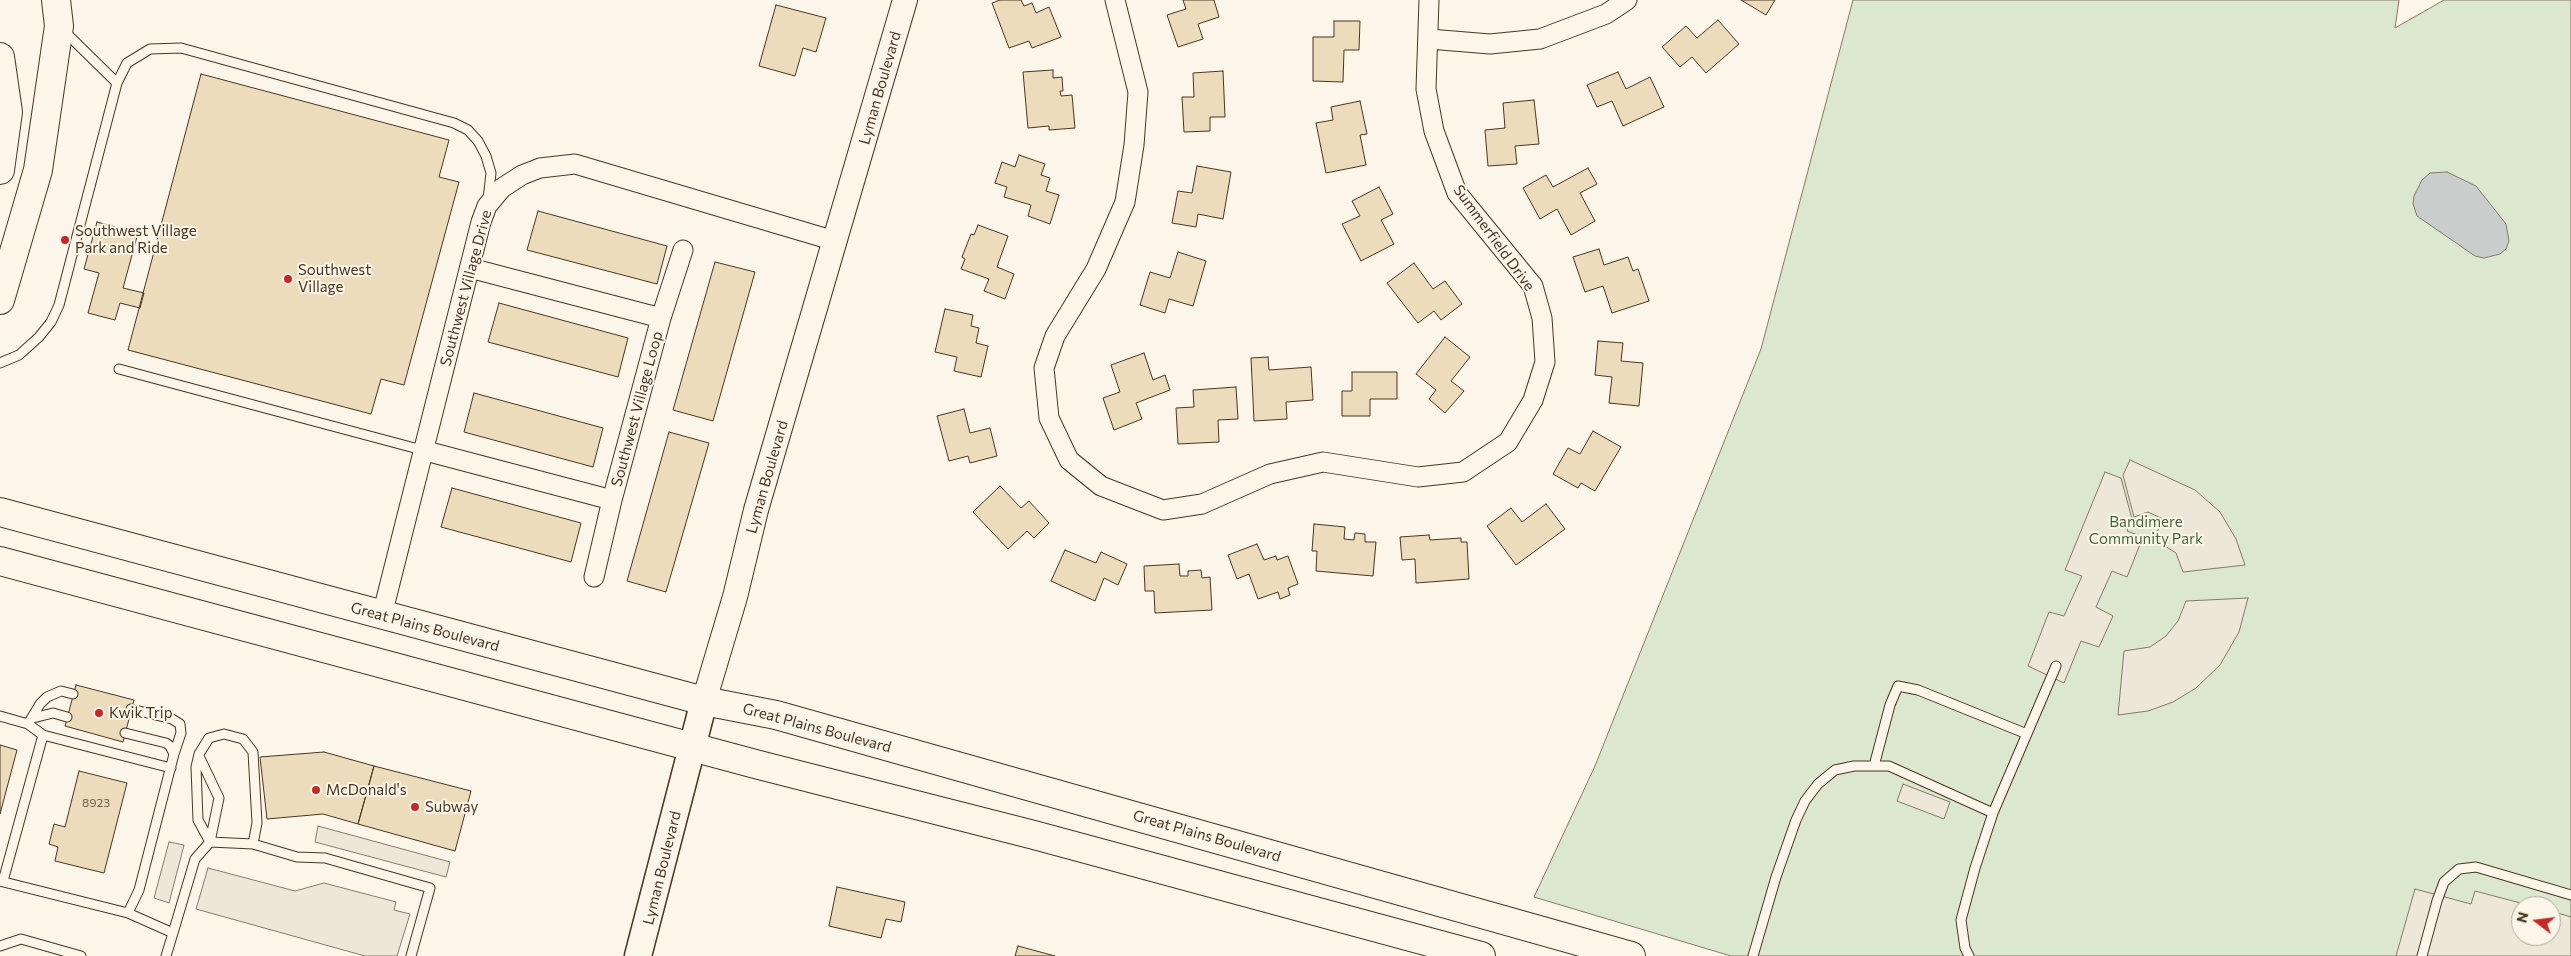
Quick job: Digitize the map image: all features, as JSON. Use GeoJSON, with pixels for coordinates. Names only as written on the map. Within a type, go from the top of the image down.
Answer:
{"type":"FeatureCollection","features":[{"type":"Feature","properties":{"kind":"main road"},"geometry":{"type":"LineString","coordinates":[[0,300],[38,170],[59,26],[56,0]]}},
{"type":"Feature","properties":{"kind":"main road"},"geometry":{"type":"LineString","coordinates":[[0,57],[8,112],[0,170]]}},
{"type":"Feature","properties":{"kind":"main road","name":"Great Plains Boulevard"},"geometry":{"type":"LineString","coordinates":[[0,512],[704,701],[776,715],[1631,956]]}},
{"type":"Feature","properties":{"kind":"main road"},"geometry":{"type":"LineString","coordinates":[[0,561],[1034,835],[1481,956]]}},
{"type":"Feature","properties":{"kind":"main road","name":"Lyman Boulevard"},"geometry":{"type":"LineString","coordinates":[[638,956],[704,701]]}},
{"type":"Feature","properties":{"kind":"street","name":"Lyman Boulevard"},"geometry":{"type":"LineString","coordinates":[[704,701],[735,597],[756,510],[905,0]]}},
{"type":"Feature","properties":{"kind":"street","name":"Summerfield Drive"},"geometry":{"type":"LineString","coordinates":[[1115,0],[1138,92],[1134,145],[1125,202],[1096,269],[1055,336],[1044,368],[1049,418],[1069,460],[1101,486],[1163,510],[1202,504],[1270,474],[1323,462],[1418,477],[1463,472],[1508,442],[1533,400],[1545,362],[1542,318],[1533,286],[1457,193],[1432,123],[1426,89],[1429,0]]}},
{"type":"Feature","properties":{"kind":"street"},"geometry":{"type":"LineString","coordinates":[[1429,39],[1490,44],[1540,39],[1606,14],[1627,0]]}},
{"type":"Feature","properties":{"kind":"street","name":"Southwest Village Drive"},"geometry":{"type":"LineString","coordinates":[[382,615],[422,450],[487,206],[502,188],[522,174],[540,168],[575,164],[835,241]]}},
{"type":"Feature","properties":{"kind":"street"},"geometry":{"type":"LineString","coordinates":[[661,318],[683,250]]}},
{"type":"Feature","properties":{"kind":"street","name":"Southwest Village Loop"},"geometry":{"type":"LineString","coordinates":[[422,450],[612,500],[661,318],[470,268]]}},
{"type":"Feature","properties":{"kind":"street"},"geometry":{"type":"LineString","coordinates":[[594,577],[612,500]]}},
{"type":"Feature","properties":{"kind":"lane"},"geometry":{"type":"LineString","coordinates":[[59,26],[117,83]]}},
{"type":"Feature","properties":{"kind":"lane"},"geometry":{"type":"LineString","coordinates":[[0,363],[18,354],[39,337],[51,322],[59,304],[117,83],[127,63],[137,55],[150,50],[181,48],[454,123],[468,130],[478,141],[486,156],[490,173],[487,206]]}},
{"type":"Feature","properties":{"kind":"lane"},"geometry":{"type":"LineString","coordinates":[[118,369],[422,450]]}},
{"type":"Feature","properties":{"kind":"lane"},"geometry":{"type":"LineString","coordinates":[[1969,956],[1961,920],[1974,868],[1994,812],[2056,666]]}},
{"type":"Feature","properties":{"kind":"lane"},"geometry":{"type":"LineString","coordinates":[[1874,766],[1890,705],[1898,686],[1918,690],[2027,734]]}},
{"type":"Feature","properties":{"kind":"lane"},"geometry":{"type":"LineString","coordinates":[[31,721],[40,704],[54,693],[61,691],[73,694]]}},
{"type":"Feature","properties":{"kind":"lane"},"geometry":{"type":"LineString","coordinates":[[128,913],[139,890],[180,733],[180,724],[172,719],[132,709]]}},
{"type":"Feature","properties":{"kind":"lane"},"geometry":{"type":"LineString","coordinates":[[0,716],[31,721],[53,714],[67,717]]}},
{"type":"Feature","properties":{"kind":"lane"},"geometry":{"type":"LineString","coordinates":[[31,721],[43,735],[170,768]]}},
{"type":"Feature","properties":{"kind":"lane"},"geometry":{"type":"LineString","coordinates":[[125,732],[166,743],[174,754]]}},
{"type":"Feature","properties":{"kind":"lane"},"geometry":{"type":"LineString","coordinates":[[210,842],[198,820],[196,781],[199,754],[209,738],[216,734],[234,735],[249,745],[253,752],[257,823],[253,844]]}},
{"type":"Feature","properties":{"kind":"lane"},"geometry":{"type":"LineString","coordinates":[[43,735],[2,881],[128,913],[173,933]]}},
{"type":"Feature","properties":{"kind":"lane"},"geometry":{"type":"LineString","coordinates":[[166,956],[195,859],[210,842],[218,798],[199,754]]}},
{"type":"Feature","properties":{"kind":"lane"},"geometry":{"type":"LineString","coordinates":[[1753,956],[1776,877],[1805,801],[1818,784],[1835,770],[1854,766],[1889,766],[1994,812]]}},
{"type":"Feature","properties":{"kind":"lane"},"geometry":{"type":"LineString","coordinates":[[210,842],[253,844],[297,857],[325,858],[430,888],[410,956]]}},
{"type":"Feature","properties":{"kind":"lane"},"geometry":{"type":"LineString","coordinates":[[2422,956],[2444,882],[2459,869],[2476,867],[2571,895]]}},
{"type":"Feature","properties":{"kind":"lane"},"geometry":{"type":"LineString","coordinates":[[0,946],[21,939],[81,956]]}},
{"type":"Feature","properties":{"kind":"green space","name":"Bandimere Community Park"},"geometry":{"type":"Polygon","coordinates":[[[1853,0],[2399,0],[2395,28],[2444,0],[2571,0],[2571,956],[1731,956],[1534,897],[1595,766],[1761,349],[1853,0]]]}},
{"type":"Feature","properties":{"kind":"shaded area"},"geometry":{"type":"Polygon","coordinates":[[[2447,172],[2476,186],[2506,224],[2509,241],[2506,249],[2500,254],[2484,258],[2475,256],[2417,216],[2413,204],[2414,196],[2422,180],[2430,173],[2447,172]]]}},
{"type":"Feature","properties":{"kind":"shaded area"},"geometry":{"type":"Polygon","coordinates":[[[2130,460],[2195,490],[2220,512],[2236,539],[2245,565],[2183,572],[2176,553],[2154,539],[2163,519],[2148,512],[2134,517],[2123,475],[2130,460]]]}},
{"type":"Feature","properties":{"kind":"shaded area"},"geometry":{"type":"Polygon","coordinates":[[[2105,472],[2121,478],[2132,519],[2127,531],[2143,537],[2127,577],[2112,571],[2096,607],[2113,616],[2099,647],[2081,641],[2064,683],[2028,666],[2049,612],[2064,616],[2082,576],[2065,570],[2105,472]]]}},
{"type":"Feature","properties":{"kind":"shaded area"},"geometry":{"type":"Polygon","coordinates":[[[2248,598],[2239,632],[2220,665],[2196,688],[2173,702],[2148,711],[2118,715],[2124,651],[2150,647],[2166,636],[2178,621],[2186,601],[2248,598]]]}},
{"type":"Feature","properties":{"kind":"shaded area"},"geometry":{"type":"Polygon","coordinates":[[[1903,784],[1950,802],[1944,819],[1897,801],[1903,784]]]}},
{"type":"Feature","properties":{"kind":"shaded area"},"geometry":{"type":"Polygon","coordinates":[[[318,826],[450,862],[446,877],[315,842],[318,826]]]}},
{"type":"Feature","properties":{"kind":"shaded area"},"geometry":{"type":"Polygon","coordinates":[[[169,842],[184,845],[169,903],[154,898],[169,842]]]}},
{"type":"Feature","properties":{"kind":"shaded area"},"geometry":{"type":"Polygon","coordinates":[[[208,868],[295,891],[324,883],[396,902],[394,910],[410,914],[397,956],[365,956],[196,909],[208,868]]]}},
{"type":"Feature","properties":{"kind":"shaded area"},"geometry":{"type":"Polygon","coordinates":[[[2415,889],[2471,904],[2475,891],[2511,900],[2511,946],[2561,946],[2561,914],[2571,917],[2571,956],[2396,956],[2415,889]]]}},
{"type":"Feature","properties":{"kind":"building"},"geometry":{"type":"Polygon","coordinates":[[[1000,0],[1021,0],[1024,6],[1032,3],[1036,13],[1049,7],[1061,37],[1032,48],[1029,41],[1009,48],[992,3],[1000,0]]]}},
{"type":"Feature","properties":{"kind":"building"},"geometry":{"type":"Polygon","coordinates":[[[1183,0],[1214,0],[1219,17],[1198,24],[1203,39],[1178,47],[1167,15],[1186,9],[1183,0]]]}},
{"type":"Feature","properties":{"kind":"building"},"geometry":{"type":"Polygon","coordinates":[[[1741,0],[1775,0],[1766,15],[1741,0]]]}},
{"type":"Feature","properties":{"kind":"building"},"geometry":{"type":"Polygon","coordinates":[[[776,5],[826,18],[816,52],[803,48],[795,76],[759,66],[776,5]]]}},
{"type":"Feature","properties":{"kind":"building"},"geometry":{"type":"Polygon","coordinates":[[[1718,20],[1739,44],[1706,73],[1692,57],[1680,67],[1662,47],[1686,26],[1697,38],[1718,20]]]}},
{"type":"Feature","properties":{"kind":"building"},"geometry":{"type":"Polygon","coordinates":[[[1334,21],[1360,21],[1359,50],[1344,50],[1343,82],[1313,81],[1313,37],[1334,37],[1334,21]]]}},
{"type":"Feature","properties":{"kind":"building"},"geometry":{"type":"Polygon","coordinates":[[[1053,70],[1053,78],[1062,77],[1063,91],[1060,91],[1061,96],[1072,95],[1075,128],[1049,130],[1049,126],[1028,128],[1023,72],[1053,70]]]}},
{"type":"Feature","properties":{"kind":"building"},"geometry":{"type":"Polygon","coordinates":[[[1223,71],[1225,117],[1210,117],[1210,131],[1184,132],[1182,97],[1194,97],[1193,73],[1223,71]]]}},
{"type":"Feature","properties":{"kind":"building"},"geometry":{"type":"Polygon","coordinates":[[[1618,72],[1626,89],[1650,77],[1664,107],[1623,126],[1612,101],[1597,107],[1587,85],[1618,72]]]}},
{"type":"Feature","properties":{"kind":"building"},"geometry":{"type":"Polygon","coordinates":[[[201,74],[449,140],[439,177],[459,182],[404,385],[381,379],[371,414],[128,350],[201,74]]]}},
{"type":"Feature","properties":{"kind":"building"},"geometry":{"type":"Polygon","coordinates":[[[1534,100],[1539,144],[1515,146],[1517,164],[1488,166],[1485,130],[1505,128],[1503,103],[1534,100]]]}},
{"type":"Feature","properties":{"kind":"building"},"geometry":{"type":"Polygon","coordinates":[[[1360,101],[1367,134],[1360,135],[1366,165],[1326,173],[1316,123],[1333,120],[1331,107],[1360,101]]]}},
{"type":"Feature","properties":{"kind":"building"},"geometry":{"type":"Polygon","coordinates":[[[1019,155],[1045,164],[1041,175],[1050,178],[1046,191],[1059,195],[1050,224],[1028,216],[1031,205],[1004,197],[1007,187],[995,183],[1002,162],[1015,167],[1019,155]]]}},
{"type":"Feature","properties":{"kind":"building"},"geometry":{"type":"Polygon","coordinates":[[[1197,166],[1231,172],[1223,219],[1198,214],[1196,227],[1172,223],[1178,191],[1192,193],[1197,166]]]}},
{"type":"Feature","properties":{"kind":"building"},"geometry":{"type":"Polygon","coordinates":[[[1588,168],[1597,184],[1580,193],[1595,221],[1571,235],[1557,209],[1540,219],[1523,188],[1546,175],[1553,187],[1588,168]]]}},
{"type":"Feature","properties":{"kind":"building"},"geometry":{"type":"Polygon","coordinates":[[[1379,187],[1393,214],[1381,220],[1394,244],[1361,261],[1342,224],[1360,216],[1352,201],[1379,187]]]}},
{"type":"Feature","properties":{"kind":"building"},"geometry":{"type":"Polygon","coordinates":[[[538,211],[667,246],[657,284],[527,250],[538,211]]]}},
{"type":"Feature","properties":{"kind":"building"},"geometry":{"type":"Polygon","coordinates":[[[97,222],[138,233],[123,288],[144,293],[140,308],[120,303],[115,320],[88,313],[99,273],[84,269],[97,222]]]}},
{"type":"Feature","properties":{"kind":"building"},"geometry":{"type":"Polygon","coordinates":[[[978,225],[1008,236],[997,267],[1014,274],[1005,299],[984,291],[989,279],[961,269],[965,259],[962,257],[971,234],[974,235],[978,225]]]}},
{"type":"Feature","properties":{"kind":"building"},"geometry":{"type":"Polygon","coordinates":[[[1599,249],[1604,265],[1628,257],[1633,271],[1638,269],[1649,301],[1612,313],[1603,286],[1585,292],[1573,257],[1599,249]]]}},
{"type":"Feature","properties":{"kind":"building"},"geometry":{"type":"Polygon","coordinates":[[[1178,252],[1206,261],[1193,306],[1169,299],[1165,313],[1140,305],[1150,272],[1170,278],[1178,252]]]}},
{"type":"Feature","properties":{"kind":"building"},"geometry":{"type":"Polygon","coordinates":[[[715,262],[755,272],[713,421],[673,410],[715,262]]]}},
{"type":"Feature","properties":{"kind":"building"},"geometry":{"type":"Polygon","coordinates":[[[1414,263],[1433,289],[1445,281],[1462,304],[1441,320],[1434,311],[1418,323],[1387,283],[1414,263]]]}},
{"type":"Feature","properties":{"kind":"building"},"geometry":{"type":"Polygon","coordinates":[[[499,303],[628,338],[618,377],[488,342],[499,303]]]}},
{"type":"Feature","properties":{"kind":"building"},"geometry":{"type":"Polygon","coordinates":[[[945,309],[973,315],[971,326],[979,328],[976,343],[988,346],[981,377],[954,371],[957,357],[935,352],[945,309]]]}},
{"type":"Feature","properties":{"kind":"building"},"geometry":{"type":"Polygon","coordinates":[[[1445,337],[1470,357],[1451,381],[1464,391],[1445,413],[1429,399],[1436,390],[1416,374],[1445,337]]]}},
{"type":"Feature","properties":{"kind":"building"},"geometry":{"type":"Polygon","coordinates":[[[1598,341],[1623,343],[1621,361],[1643,363],[1639,406],[1609,403],[1612,377],[1595,375],[1598,341]]]}},
{"type":"Feature","properties":{"kind":"building"},"geometry":{"type":"Polygon","coordinates":[[[1144,353],[1153,380],[1165,375],[1170,390],[1136,403],[1142,419],[1114,430],[1103,398],[1120,392],[1111,365],[1144,353]]]}},
{"type":"Feature","properties":{"kind":"building"},"geometry":{"type":"Polygon","coordinates":[[[1268,357],[1269,370],[1311,367],[1313,400],[1286,402],[1287,419],[1254,421],[1251,358],[1268,357]]]}},
{"type":"Feature","properties":{"kind":"building"},"geometry":{"type":"Polygon","coordinates":[[[1352,372],[1397,372],[1397,399],[1370,399],[1370,416],[1342,416],[1342,391],[1352,391],[1352,372]]]}},
{"type":"Feature","properties":{"kind":"building"},"geometry":{"type":"Polygon","coordinates":[[[1236,387],[1238,419],[1218,420],[1219,442],[1178,444],[1176,408],[1194,407],[1193,390],[1236,387]]]}},
{"type":"Feature","properties":{"kind":"building"},"geometry":{"type":"Polygon","coordinates":[[[474,393],[603,428],[593,467],[464,432],[474,393]]]}},
{"type":"Feature","properties":{"kind":"building"},"geometry":{"type":"Polygon","coordinates":[[[964,409],[970,433],[990,428],[997,456],[970,463],[968,456],[949,461],[937,416],[964,409]]]}},
{"type":"Feature","properties":{"kind":"building"},"geometry":{"type":"Polygon","coordinates":[[[1593,431],[1621,447],[1595,491],[1581,483],[1578,488],[1553,474],[1568,448],[1580,454],[1593,431]]]}},
{"type":"Feature","properties":{"kind":"building"},"geometry":{"type":"Polygon","coordinates":[[[669,432],[709,443],[666,592],[627,581],[669,432]]]}},
{"type":"Feature","properties":{"kind":"building"},"geometry":{"type":"Polygon","coordinates":[[[1000,486],[1021,508],[1029,501],[1049,523],[1034,538],[1027,531],[1008,549],[973,512],[1000,486]]]}},
{"type":"Feature","properties":{"kind":"building"},"geometry":{"type":"Polygon","coordinates":[[[452,488],[581,523],[571,562],[441,527],[452,488]]]}},
{"type":"Feature","properties":{"kind":"building"},"geometry":{"type":"Polygon","coordinates":[[[1546,504],[1565,529],[1516,565],[1487,526],[1511,508],[1522,522],[1546,504]]]}},
{"type":"Feature","properties":{"kind":"building"},"geometry":{"type":"Polygon","coordinates":[[[1314,524],[1345,527],[1344,539],[1354,540],[1355,533],[1365,534],[1365,542],[1376,542],[1373,576],[1316,571],[1317,551],[1312,551],[1314,524]]]}},
{"type":"Feature","properties":{"kind":"building"},"geometry":{"type":"Polygon","coordinates":[[[1429,535],[1430,540],[1461,538],[1461,542],[1467,542],[1469,579],[1416,583],[1415,559],[1402,560],[1400,537],[1429,535]]]}},
{"type":"Feature","properties":{"kind":"building"},"geometry":{"type":"Polygon","coordinates":[[[1257,544],[1264,560],[1276,556],[1277,560],[1288,556],[1298,584],[1288,588],[1290,595],[1280,599],[1278,592],[1258,599],[1249,574],[1237,579],[1228,555],[1257,544]]]}},
{"type":"Feature","properties":{"kind":"building"},"geometry":{"type":"Polygon","coordinates":[[[1065,550],[1096,563],[1101,552],[1127,564],[1118,585],[1104,578],[1095,601],[1051,581],[1065,550]]]}},
{"type":"Feature","properties":{"kind":"building"},"geometry":{"type":"Polygon","coordinates":[[[1179,564],[1180,576],[1188,576],[1188,571],[1201,570],[1202,578],[1210,577],[1212,610],[1155,613],[1154,591],[1145,591],[1144,566],[1179,564]]]}},
{"type":"Feature","properties":{"kind":"building","name":"Kwik Trip"},"geometry":{"type":"Polygon","coordinates":[[[76,685],[134,700],[123,742],[65,726],[76,685]]]}},
{"type":"Feature","properties":{"kind":"building"},"geometry":{"type":"Polygon","coordinates":[[[0,745],[17,750],[0,814],[0,745]]]}},
{"type":"Feature","properties":{"kind":"building","name":"McDonald's"},"geometry":{"type":"Polygon","coordinates":[[[324,752],[374,766],[358,824],[323,814],[267,819],[260,757],[324,752]]]}},
{"type":"Feature","properties":{"kind":"building","name":"Subway"},"geometry":{"type":"Polygon","coordinates":[[[374,766],[471,791],[455,851],[358,824],[374,766]]]}},
{"type":"Feature","properties":{"kind":"building"},"geometry":{"type":"Polygon","coordinates":[[[79,771],[127,783],[104,873],[55,861],[58,847],[49,844],[54,824],[65,827],[79,771]]]}},
{"type":"Feature","properties":{"kind":"building"},"geometry":{"type":"Polygon","coordinates":[[[837,887],[905,902],[901,922],[886,919],[881,938],[829,926],[837,887]]]}},
{"type":"Feature","properties":{"kind":"building"},"geometry":{"type":"Polygon","coordinates":[[[1018,946],[1055,956],[1015,956],[1018,946]]]}},
{"type":"Feature","properties":{"kind":"place","name":"Southwest Village Park and Ride"},"geometry":{"type":"Point","coordinates":[65,240]}},
{"type":"Feature","properties":{"kind":"place","name":"Southwest Village"},"geometry":{"type":"Point","coordinates":[288,279]}},
{"type":"Feature","properties":{"kind":"place","name":"Kwik Trip"},"geometry":{"type":"Point","coordinates":[99,713]}},
{"type":"Feature","properties":{"kind":"place","name":"McDonald's"},"geometry":{"type":"Point","coordinates":[316,790]}},
{"type":"Feature","properties":{"kind":"place","name":"Subway"},"geometry":{"type":"Point","coordinates":[415,807]}}]}
